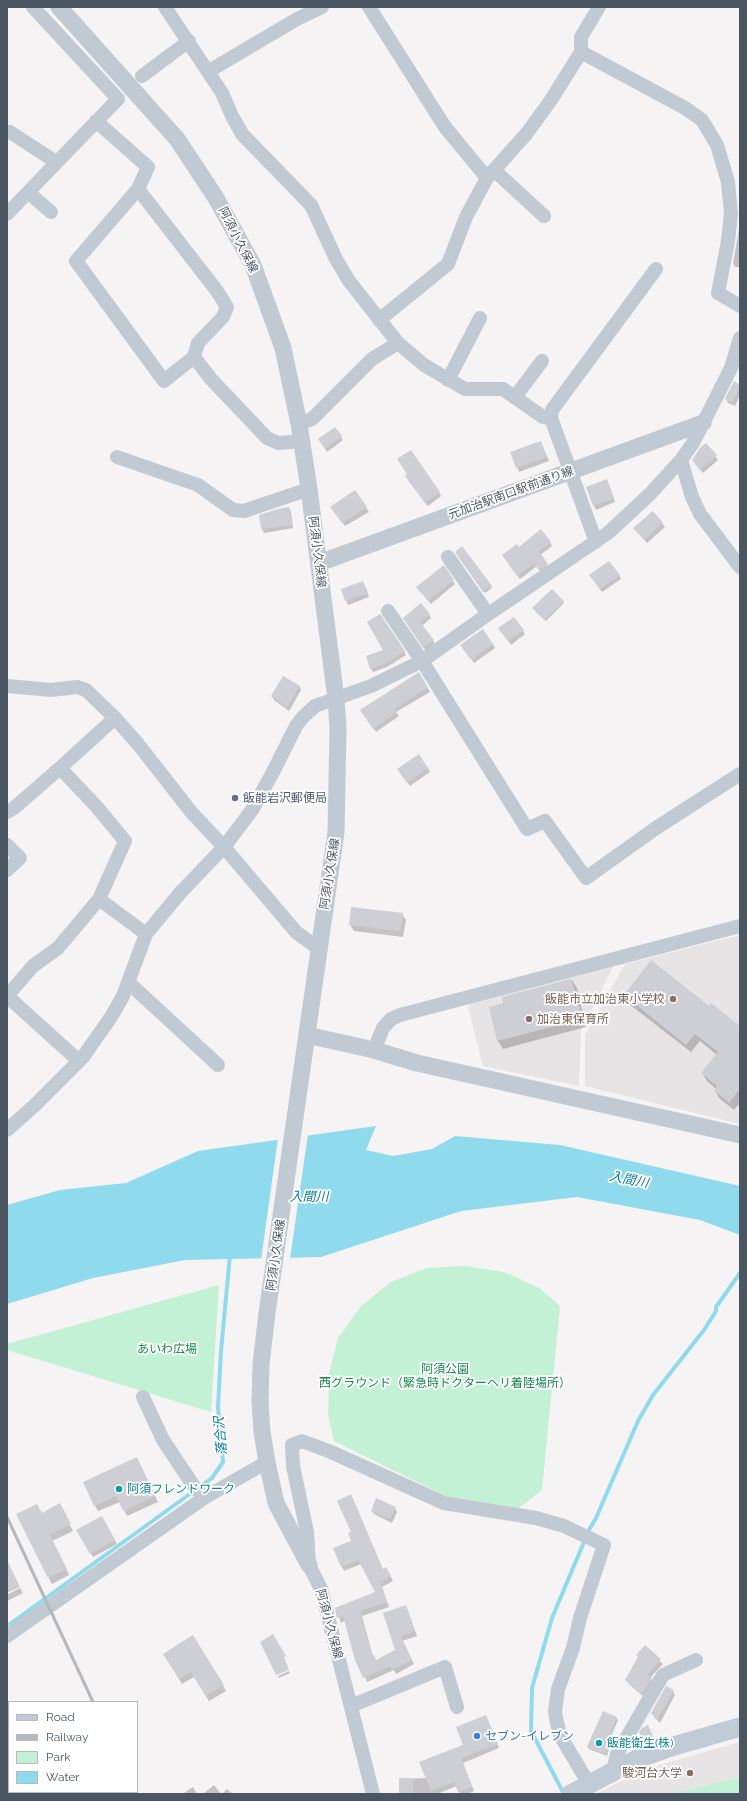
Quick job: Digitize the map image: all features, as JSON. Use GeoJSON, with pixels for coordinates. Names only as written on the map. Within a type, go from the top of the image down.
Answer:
{"type":"FeatureCollection","features":[{"type":"Feature","properties":{"kind":"main road"},"geometry":{"type":"LineString","coordinates":[[580,1789],[637,1759],[674,1746],[740,1727]]}},
{"type":"Feature","properties":{"kind":"street"},"geometry":{"type":"LineString","coordinates":[[7,214],[29,193],[56,162],[118,99],[33,7]]}},
{"type":"Feature","properties":{"kind":"street","name":"阿須小久保線"},"geometry":{"type":"LineString","coordinates":[[59,7],[177,139],[216,198],[253,265],[283,348],[302,441],[336,699],[338,728],[336,832],[318,949],[301,1080],[267,1313],[261,1364],[260,1402],[262,1432],[276,1503],[321,1589],[373,1794]]}},
{"type":"Feature","properties":{"kind":"street"},"geometry":{"type":"LineString","coordinates":[[165,7],[209,71],[222,93],[242,134],[311,205],[333,252],[349,281],[398,343],[424,364],[465,389],[503,389],[544,417],[551,418]]}},
{"type":"Feature","properties":{"kind":"street"},"geometry":{"type":"LineString","coordinates":[[209,71],[297,19],[322,7]]}},
{"type":"Feature","properties":{"kind":"street"},"geometry":{"type":"LineString","coordinates":[[369,7],[445,127],[491,175],[544,216]]}},
{"type":"Feature","properties":{"kind":"street"},"geometry":{"type":"LineString","coordinates":[[379,320],[448,264],[466,217],[491,175],[528,133],[551,100],[581,52],[581,37],[599,7]]}},
{"type":"Feature","properties":{"kind":"street"},"geometry":{"type":"LineString","coordinates":[[142,76],[189,41]]}},
{"type":"Feature","properties":{"kind":"street"},"geometry":{"type":"LineString","coordinates":[[581,52],[685,108],[702,120],[717,145],[736,215],[728,241],[718,293],[740,306]]}},
{"type":"Feature","properties":{"kind":"street"},"geometry":{"type":"LineString","coordinates":[[96,121],[148,167],[138,189],[76,261],[164,381],[194,356],[198,343],[223,317],[227,307],[217,291],[138,189]]}},
{"type":"Feature","properties":{"kind":"street"},"geometry":{"type":"LineString","coordinates":[[10,132],[56,162]]}},
{"type":"Feature","properties":{"kind":"street"},"geometry":{"type":"LineString","coordinates":[[29,193],[51,212]]}},
{"type":"Feature","properties":{"kind":"street"},"geometry":{"type":"LineString","coordinates":[[596,542],[551,418],[552,410],[656,269]]}},
{"type":"Feature","properties":{"kind":"street"},"geometry":{"type":"LineString","coordinates":[[448,380],[480,318]]}},
{"type":"Feature","properties":{"kind":"street"},"geometry":{"type":"LineString","coordinates":[[7,1130],[34,1106],[79,1061],[110,1017],[129,983],[136,957],[146,934],[180,893],[224,847],[252,810],[296,726],[303,717],[315,706],[372,686],[422,661],[488,614],[608,533],[650,494],[681,460],[693,443],[732,368],[740,338]]}},
{"type":"Feature","properties":{"kind":"street"},"geometry":{"type":"LineString","coordinates":[[299,424],[312,419],[372,359],[398,343]]}},
{"type":"Feature","properties":{"kind":"street"},"geometry":{"type":"LineString","coordinates":[[194,356],[211,379],[267,438],[278,443],[302,441]]}},
{"type":"Feature","properties":{"kind":"street"},"geometry":{"type":"LineString","coordinates":[[515,397],[542,361]]}},
{"type":"Feature","properties":{"kind":"street","name":"元加治駅南口駅前通り線"},"geometry":{"type":"LineString","coordinates":[[319,563],[703,423]]}},
{"type":"Feature","properties":{"kind":"street"},"geometry":{"type":"LineString","coordinates":[[117,456],[198,485],[233,510],[244,511],[309,489]]}},
{"type":"Feature","properties":{"kind":"street"},"geometry":{"type":"LineString","coordinates":[[681,460],[692,497],[700,514],[740,567]]}},
{"type":"Feature","properties":{"kind":"street"},"geometry":{"type":"LineString","coordinates":[[448,557],[488,614]]}},
{"type":"Feature","properties":{"kind":"street"},"geometry":{"type":"LineString","coordinates":[[388,611],[422,661],[527,828],[546,821],[586,878],[656,828],[740,774]]}},
{"type":"Feature","properties":{"kind":"street"},"geometry":{"type":"LineString","coordinates":[[7,686],[51,690],[82,688],[115,718],[138,744],[192,813],[224,847],[296,932],[318,949]]}},
{"type":"Feature","properties":{"kind":"street"},"geometry":{"type":"LineString","coordinates":[[7,812],[14,808],[60,768],[115,718]]}},
{"type":"Feature","properties":{"kind":"street"},"geometry":{"type":"LineString","coordinates":[[60,768],[96,806],[125,841],[99,899],[58,948],[33,966],[7,996],[79,1061]]}},
{"type":"Feature","properties":{"kind":"street"},"geometry":{"type":"LineString","coordinates":[[7,844],[20,858],[7,870]]}},
{"type":"Feature","properties":{"kind":"street"},"geometry":{"type":"LineString","coordinates":[[99,899],[146,934]]}},
{"type":"Feature","properties":{"kind":"street"},"geometry":{"type":"LineString","coordinates":[[374,1050],[383,1028],[391,1019],[400,1015],[740,926]]}},
{"type":"Feature","properties":{"kind":"street"},"geometry":{"type":"LineString","coordinates":[[129,983],[218,1065]]}},
{"type":"Feature","properties":{"kind":"street"},"geometry":{"type":"LineString","coordinates":[[307,1034],[374,1050],[417,1063],[740,1135]]}},
{"type":"Feature","properties":{"kind":"street"},"geometry":{"type":"LineString","coordinates":[[143,1397],[162,1440],[199,1492]]}},
{"type":"Feature","properties":{"kind":"street"},"geometry":{"type":"LineString","coordinates":[[309,1565],[307,1532],[293,1466],[292,1446],[302,1441],[331,1452],[444,1503],[536,1518],[572,1529],[604,1545],[580,1618],[573,1648],[558,1689],[555,1712],[556,1723],[580,1789]]}},
{"type":"Feature","properties":{"kind":"street"},"geometry":{"type":"LineString","coordinates":[[7,1636],[199,1492],[267,1462]]}},
{"type":"Feature","properties":{"kind":"street"},"geometry":{"type":"LineString","coordinates":[[613,1771],[617,1754],[663,1674],[696,1660]]}},
{"type":"Feature","properties":{"kind":"street"},"geometry":{"type":"LineString","coordinates":[[351,1706],[444,1667],[457,1707]]}},
{"type":"Feature","properties":{"kind":"shaded area","name":"飯能市立加治東小学校"},"geometry":{"type":"Polygon","coordinates":[[[740,935],[740,1124],[585,1086],[585,1035],[625,964],[740,935]]]}},
{"type":"Feature","properties":{"kind":"shaded area","name":"加治東保育所"},"geometry":{"type":"Polygon","coordinates":[[[616,961],[581,1031],[579,1086],[483,1066],[468,1007],[476,999],[616,961]]]}},
{"type":"Feature","properties":{"kind":"shaded area","name":"駿河台大学"},"geometry":{"type":"Polygon","coordinates":[[[740,1742],[740,1794],[596,1794],[621,1781],[659,1765],[740,1742]]]}},
{"type":"Feature","properties":{"kind":"green space","name":"阿須公園 西グラウンド（緊急時ドクターヘリ着陸場所）"},"geometry":{"type":"Polygon","coordinates":[[[465,1266],[504,1272],[539,1288],[560,1306],[542,1490],[519,1508],[446,1496],[334,1441],[328,1415],[329,1374],[338,1338],[361,1306],[391,1282],[427,1268],[465,1266]]]}},
{"type":"Feature","properties":{"kind":"green space","name":"あいわ広場"},"geometry":{"type":"Polygon","coordinates":[[[219,1285],[211,1412],[7,1350],[7,1344],[219,1285]]]}},
{"type":"Feature","properties":{"kind":"green space"},"geometry":{"type":"Polygon","coordinates":[[[740,1778],[740,1794],[680,1794],[683,1791],[740,1778]]]}},
{"type":"Feature","properties":{"kind":"water","name":"入間川"},"geometry":{"type":"Polygon","coordinates":[[[376,1126],[366,1150],[393,1156],[432,1149],[455,1136],[560,1145],[740,1186],[740,1235],[700,1220],[577,1197],[461,1211],[321,1257],[185,1260],[93,1278],[7,1304],[7,1205],[60,1190],[126,1183],[198,1151],[376,1126]]]}},
{"type":"Feature","properties":{"kind":"pier"},"geometry":{"type":"Polygon","coordinates":[[[308,1134],[290,1259],[261,1260],[278,1138],[308,1134]]]}},
{"type":"Feature","properties":{"kind":"building"},"geometry":{"type":"Polygon","coordinates":[[[734,381],[740,385],[740,387],[732,403],[725,399],[734,381]]]}},
{"type":"Feature","properties":{"kind":"building"},"geometry":{"type":"Polygon","coordinates":[[[335,427],[342,436],[325,449],[318,439],[335,427]]]}},
{"type":"Feature","properties":{"kind":"building"},"geometry":{"type":"Polygon","coordinates":[[[541,441],[547,457],[516,468],[510,452],[541,441]]]}},
{"type":"Feature","properties":{"kind":"building"},"geometry":{"type":"Polygon","coordinates":[[[706,443],[717,455],[700,470],[692,460],[700,448],[706,443]]]}},
{"type":"Feature","properties":{"kind":"building"},"geometry":{"type":"Polygon","coordinates":[[[411,450],[440,492],[425,503],[405,476],[407,474],[397,459],[411,450]]]}},
{"type":"Feature","properties":{"kind":"building"},"geometry":{"type":"Polygon","coordinates":[[[607,479],[614,498],[593,506],[586,487],[607,479]]]}},
{"type":"Feature","properties":{"kind":"building"},"geometry":{"type":"Polygon","coordinates":[[[355,490],[367,507],[342,523],[330,507],[355,490]]]}},
{"type":"Feature","properties":{"kind":"building"},"geometry":{"type":"Polygon","coordinates":[[[289,507],[292,525],[261,529],[259,515],[289,507]]]}},
{"type":"Feature","properties":{"kind":"building"},"geometry":{"type":"Polygon","coordinates":[[[653,511],[663,523],[644,540],[633,528],[653,511]]]}},
{"type":"Feature","properties":{"kind":"building"},"geometry":{"type":"Polygon","coordinates":[[[541,529],[551,542],[539,551],[548,564],[539,570],[534,564],[517,576],[502,555],[517,544],[519,547],[541,529]]]}},
{"type":"Feature","properties":{"kind":"building"},"geometry":{"type":"Polygon","coordinates":[[[462,546],[492,586],[483,592],[455,552],[462,546]]]}},
{"type":"Feature","properties":{"kind":"building"},"geometry":{"type":"Polygon","coordinates":[[[609,561],[620,575],[600,589],[589,575],[609,561]]]}},
{"type":"Feature","properties":{"kind":"building"},"geometry":{"type":"Polygon","coordinates":[[[444,565],[454,580],[428,601],[416,587],[444,565]]]}},
{"type":"Feature","properties":{"kind":"building"},"geometry":{"type":"Polygon","coordinates":[[[363,581],[368,593],[345,601],[341,589],[363,581]]]}},
{"type":"Feature","properties":{"kind":"building"},"geometry":{"type":"Polygon","coordinates":[[[552,589],[564,601],[544,620],[532,608],[552,589]]]}},
{"type":"Feature","properties":{"kind":"building"},"geometry":{"type":"Polygon","coordinates":[[[421,603],[430,614],[420,622],[434,640],[423,648],[403,618],[421,603]]]}},
{"type":"Feature","properties":{"kind":"building"},"geometry":{"type":"Polygon","coordinates":[[[380,614],[405,651],[385,664],[370,669],[366,656],[383,650],[367,622],[380,614]]]}},
{"type":"Feature","properties":{"kind":"building"},"geometry":{"type":"Polygon","coordinates":[[[514,617],[524,630],[508,641],[498,628],[514,617]]]}},
{"type":"Feature","properties":{"kind":"building"},"geometry":{"type":"Polygon","coordinates":[[[483,629],[493,644],[471,660],[460,645],[483,629]]]}},
{"type":"Feature","properties":{"kind":"building"},"geometry":{"type":"Polygon","coordinates":[[[419,672],[428,688],[395,708],[397,712],[373,729],[360,710],[419,672]]]}},
{"type":"Feature","properties":{"kind":"building"},"geometry":{"type":"Polygon","coordinates":[[[283,676],[300,686],[287,708],[271,696],[283,676]]]}},
{"type":"Feature","properties":{"kind":"building"},"geometry":{"type":"Polygon","coordinates":[[[419,754],[428,768],[407,783],[397,769],[419,754]]]}},
{"type":"Feature","properties":{"kind":"building"},"geometry":{"type":"Polygon","coordinates":[[[351,907],[403,913],[400,931],[349,925],[351,907]]]}},
{"type":"Feature","properties":{"kind":"building"},"geometry":{"type":"Polygon","coordinates":[[[651,960],[709,1006],[711,1003],[740,1026],[740,1089],[729,1103],[714,1090],[717,1086],[701,1073],[718,1052],[695,1034],[686,1045],[624,995],[651,960]]]}},
{"type":"Feature","properties":{"kind":"building"},"geometry":{"type":"Polygon","coordinates":[[[571,979],[583,1019],[497,1041],[489,1007],[503,1003],[502,997],[571,979]]]}},
{"type":"Feature","properties":{"kind":"building","name":"阿須フレンドワーク"},"geometry":{"type":"Polygon","coordinates":[[[137,1457],[155,1496],[123,1511],[116,1496],[94,1506],[83,1482],[137,1457]]]}},
{"type":"Feature","properties":{"kind":"building"},"geometry":{"type":"Polygon","coordinates":[[[351,1494],[383,1569],[386,1567],[391,1576],[380,1582],[387,1602],[360,1611],[372,1656],[374,1655],[376,1660],[395,1650],[383,1613],[406,1605],[415,1631],[401,1636],[412,1660],[392,1670],[390,1666],[363,1678],[355,1660],[343,1616],[337,1618],[335,1608],[375,1592],[358,1560],[341,1567],[333,1548],[351,1541],[348,1533],[351,1532],[337,1501],[351,1494]]]}},
{"type":"Feature","properties":{"kind":"building"},"geometry":{"type":"Polygon","coordinates":[[[376,1498],[396,1507],[390,1519],[371,1511],[376,1498]]]}},
{"type":"Feature","properties":{"kind":"building"},"geometry":{"type":"Polygon","coordinates":[[[60,1503],[71,1524],[50,1535],[67,1569],[48,1578],[16,1514],[37,1504],[42,1513],[60,1503]]]}},
{"type":"Feature","properties":{"kind":"building"},"geometry":{"type":"Polygon","coordinates":[[[102,1516],[115,1540],[90,1554],[76,1530],[102,1516]]]}},
{"type":"Feature","properties":{"kind":"building"},"geometry":{"type":"Polygon","coordinates":[[[7,1560],[20,1587],[7,1593],[7,1560]]]}},
{"type":"Feature","properties":{"kind":"building"},"geometry":{"type":"Polygon","coordinates":[[[273,1634],[286,1656],[284,1657],[289,1670],[276,1675],[260,1642],[273,1634]]]}},
{"type":"Feature","properties":{"kind":"building"},"geometry":{"type":"Polygon","coordinates":[[[193,1635],[224,1685],[206,1696],[191,1672],[179,1679],[163,1654],[193,1635]]]}},
{"type":"Feature","properties":{"kind":"building"},"geometry":{"type":"Polygon","coordinates":[[[645,1645],[661,1659],[647,1675],[652,1678],[642,1694],[625,1680],[638,1657],[636,1655],[645,1645]]]}},
{"type":"Feature","properties":{"kind":"building"},"geometry":{"type":"Polygon","coordinates":[[[666,1686],[674,1690],[657,1720],[651,1713],[666,1686]]]}},
{"type":"Feature","properties":{"kind":"building"},"geometry":{"type":"Polygon","coordinates":[[[603,1711],[617,1717],[605,1754],[587,1747],[603,1711]]]}},
{"type":"Feature","properties":{"kind":"building"},"geometry":{"type":"Polygon","coordinates":[[[486,1715],[498,1744],[461,1758],[472,1787],[458,1792],[454,1782],[431,1791],[419,1762],[463,1745],[456,1727],[486,1715]]]}},
{"type":"Feature","properties":{"kind":"building"},"geometry":{"type":"Polygon","coordinates":[[[648,1725],[653,1736],[644,1742],[639,1732],[642,1728],[648,1725]]]}},
{"type":"Feature","properties":{"kind":"building"},"geometry":{"type":"Polygon","coordinates":[[[399,1778],[413,1778],[413,1794],[399,1794],[399,1778]]]}},
{"type":"Feature","properties":{"kind":"waterway","name":"落合沢"},"geometry":{"type":"LineString","coordinates":[[10,1624],[212,1478],[223,1462],[218,1407],[221,1351],[230,1255]]}},
{"type":"Feature","properties":{"kind":"waterway"},"geometry":{"type":"LineString","coordinates":[[564,1794],[531,1731],[532,1688],[552,1618],[589,1530],[596,1518],[638,1421],[653,1395],[704,1330],[716,1311],[716,1307],[740,1273]]}},
{"type":"Feature","properties":{"kind":"railway"},"geometry":{"type":"LineString","coordinates":[[7,1517],[93,1701]]}},
{"type":"Feature","properties":{"kind":"place","name":"飯能岩沢郵便局"},"geometry":{"type":"Point","coordinates":[235,798]}},
{"type":"Feature","properties":{"kind":"place","name":"飯能市立加治東小学校"},"geometry":{"type":"Point","coordinates":[673,999]}},
{"type":"Feature","properties":{"kind":"place","name":"加治東保育所"},"geometry":{"type":"Point","coordinates":[529,1019]}},
{"type":"Feature","properties":{"kind":"place","name":"阿須フレンドワーク"},"geometry":{"type":"Point","coordinates":[119,1489]}},
{"type":"Feature","properties":{"kind":"place","name":"セブン-イレブン"},"geometry":{"type":"Point","coordinates":[477,1736]}},
{"type":"Feature","properties":{"kind":"place","name":"飯能衛生(株)"},"geometry":{"type":"Point","coordinates":[599,1743]}},
{"type":"Feature","properties":{"kind":"place","name":"駿河台大学"},"geometry":{"type":"Point","coordinates":[690,1773]}}]}
